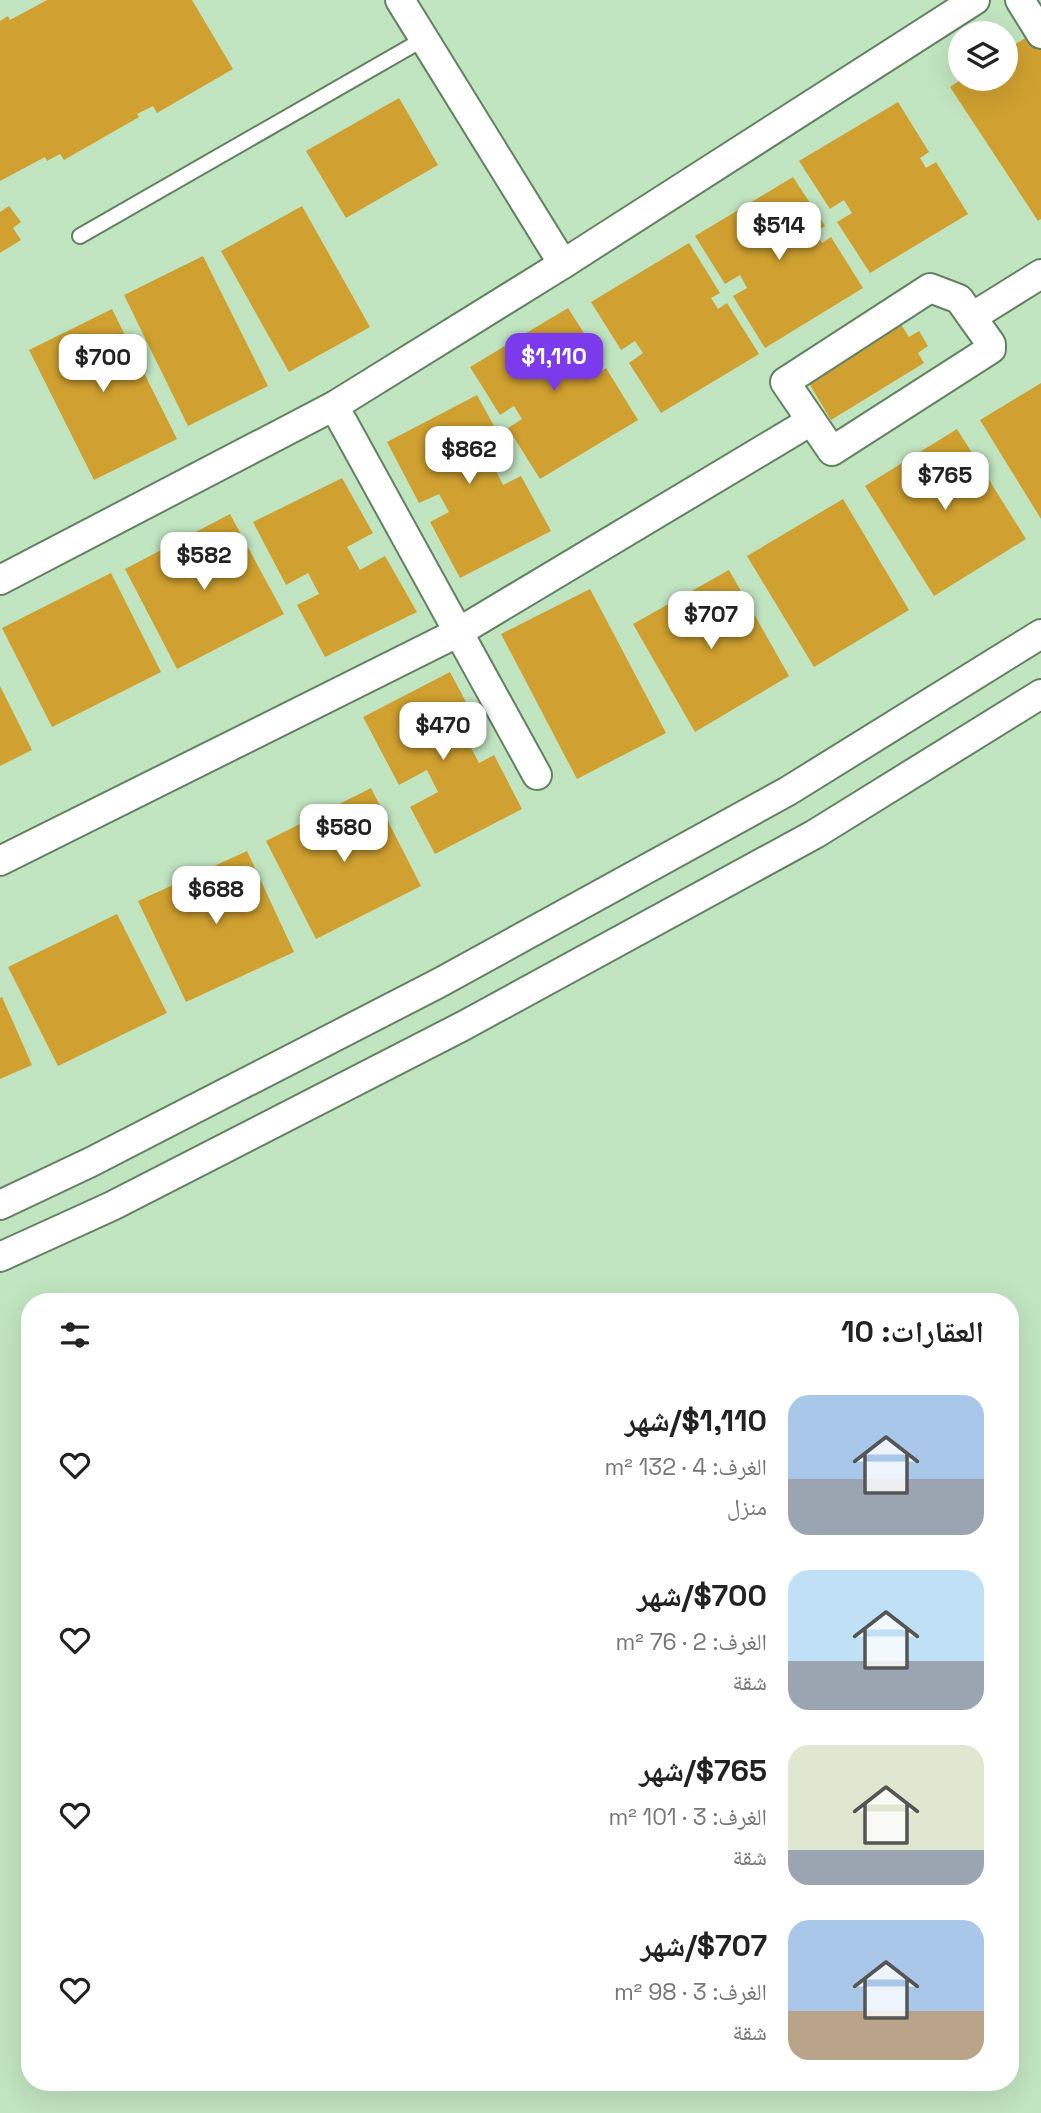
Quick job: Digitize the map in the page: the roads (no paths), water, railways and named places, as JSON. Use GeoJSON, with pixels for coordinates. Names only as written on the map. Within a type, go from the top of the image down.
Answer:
{"type":"FeatureCollection","features":[{"type":"Feature","properties":{"kind":"street"},"geometry":{"type":"LineString","coordinates":[[400,0],[422,40],[563,264]]}},
{"type":"Feature","properties":{"kind":"street"},"geometry":{"type":"LineString","coordinates":[[0,580],[334,406],[563,264],[975,0]]}},
{"type":"Feature","properties":{"kind":"street"},"geometry":{"type":"LineString","coordinates":[[1020,0],[1041,34]]}},
{"type":"Feature","properties":{"kind":"street"},"geometry":{"type":"LineString","coordinates":[[972,317],[1041,274]]}},
{"type":"Feature","properties":{"kind":"street"},"geometry":{"type":"LineString","coordinates":[[930,288],[956,296],[972,317],[991,344],[991,349],[926,394],[832,451],[785,382],[930,288]]}},
{"type":"Feature","properties":{"kind":"street"},"geometry":{"type":"LineString","coordinates":[[334,406],[537,775]]}},
{"type":"Feature","properties":{"kind":"street"},"geometry":{"type":"LineString","coordinates":[[0,861],[457,633],[811,421]]}},
{"type":"Feature","properties":{"kind":"street"},"geometry":{"type":"LineString","coordinates":[[0,1205],[91,1162],[439,983],[788,791],[1041,634]]}},
{"type":"Feature","properties":{"kind":"street"},"geometry":{"type":"LineString","coordinates":[[0,1257],[112,1206],[475,1020],[815,834],[1041,694]]}},
{"type":"Feature","properties":{"kind":"lane"},"geometry":{"type":"LineString","coordinates":[[80,236],[422,40]]}}]}
